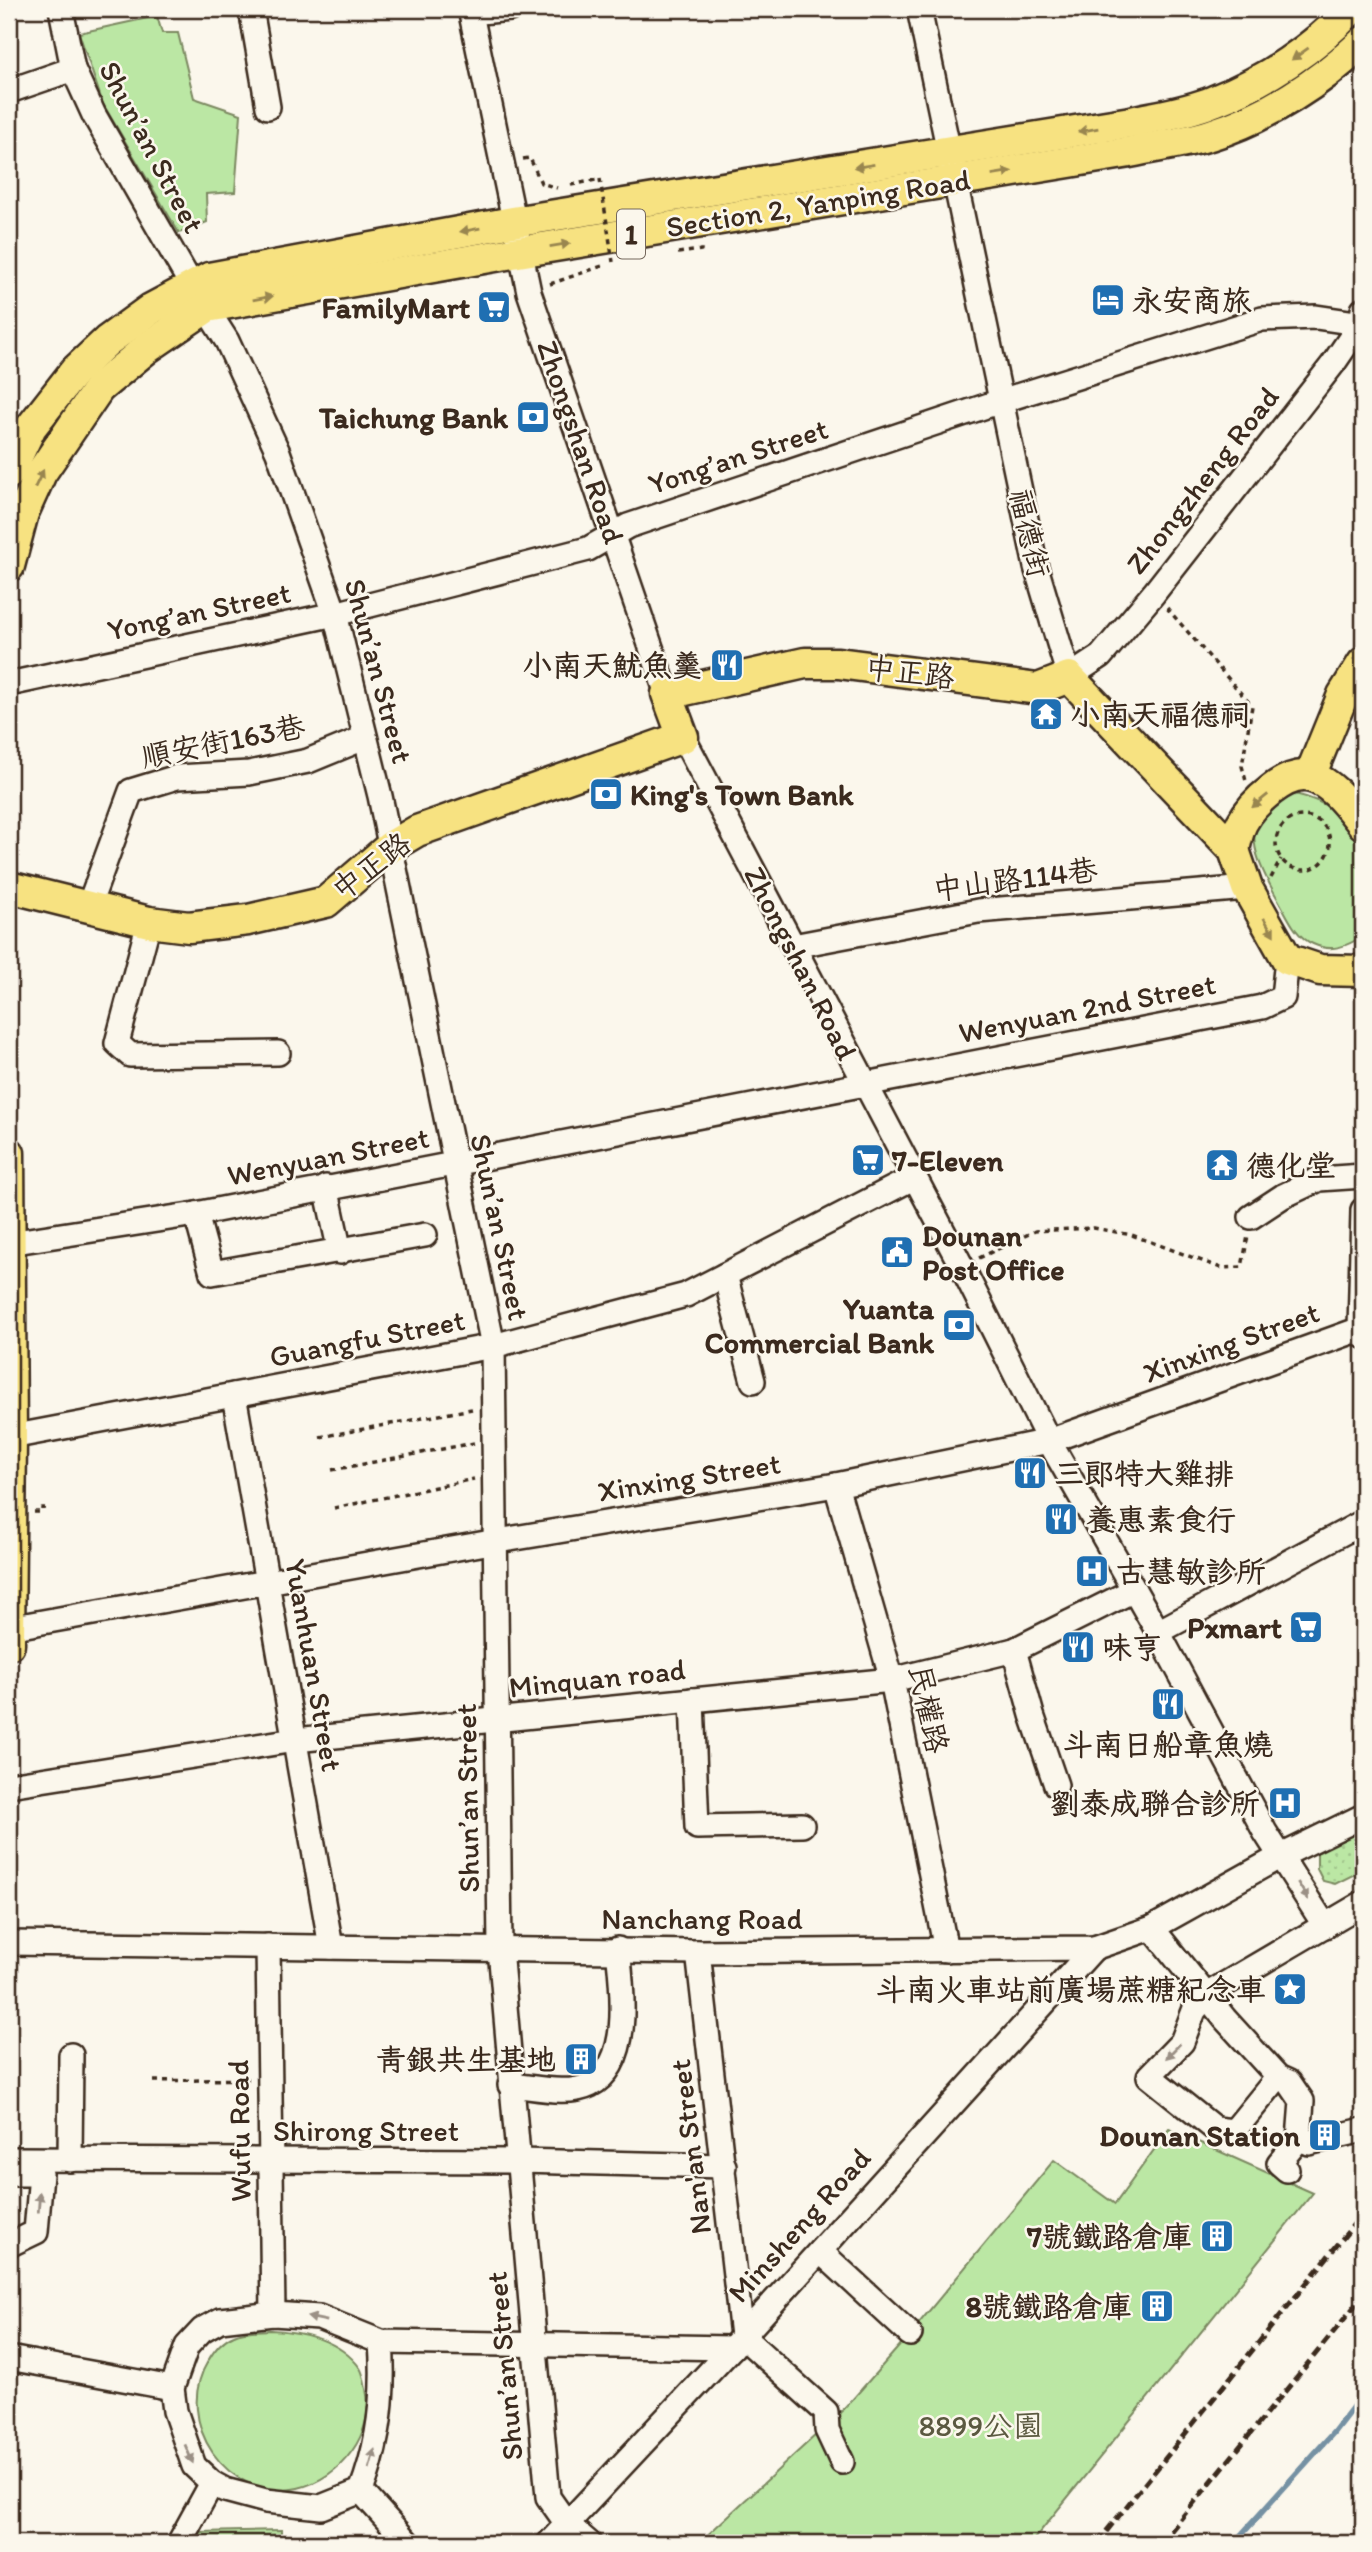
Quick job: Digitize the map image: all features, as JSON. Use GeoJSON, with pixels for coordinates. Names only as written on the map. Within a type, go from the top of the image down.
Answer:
{"type":"FeatureCollection","features":[{"type":"Feature","properties":{"kind":"main road","name":"Section 2, Yanping Road"},"geometry":{"type":"LineString","coordinates":[[9,473],[31,427],[75,371],[118,333],[151,309],[200,297],[519,252],[951,167],[1213,102],[1278,69],[1331,31],[1351,9]]}},
{"type":"Feature","properties":{"kind":"main road","name":"Section 2, Yanping Road"},"geometry":{"type":"LineString","coordinates":[[9,566],[23,513],[41,473],[99,388],[147,348],[200,297],[209,278],[513,222],[1210,135],[1257,115],[1302,89],[1363,43]]}},
{"type":"Feature","properties":{"kind":"main road","name":"中正路"},"geometry":{"type":"LineString","coordinates":[[667,694],[805,663],[838,663],[1038,690],[1069,677]]}},
{"type":"Feature","properties":{"kind":"main road"},"geometry":{"type":"LineString","coordinates":[[1310,776],[1343,695],[1363,663]]}},
{"type":"Feature","properties":{"kind":"main road","name":"福德街"},"geometry":{"type":"LineString","coordinates":[[1069,677],[1234,850]]}},
{"type":"Feature","properties":{"kind":"main road","name":"Zhongshan Road"},"geometry":{"type":"LineString","coordinates":[[667,694],[683,737]]}},
{"type":"Feature","properties":{"kind":"main road","name":"中正路"},"geometry":{"type":"LineString","coordinates":[[9,887],[149,922],[189,927],[248,920],[326,902],[390,847],[416,831],[683,737]]}},
{"type":"Feature","properties":{"kind":"main road"},"geometry":{"type":"LineString","coordinates":[[1363,824],[1332,789],[1310,776],[1296,777],[1280,785],[1252,807],[1240,825],[1234,850],[1247,888],[1287,959],[1320,970],[1363,971]]}},
{"type":"Feature","properties":{"kind":"main road"},"geometry":{"type":"LineString","coordinates":[[9,1153],[9,1633]]}},
{"type":"Feature","properties":{"kind":"street","name":"Shun’an Street"},"geometry":{"type":"LineString","coordinates":[[61,9],[73,69],[94,115],[227,341],[278,452],[335,614],[390,847],[493,1346],[500,1949],[510,2085],[548,2497],[567,2524],[589,2543]]}},
{"type":"Feature","properties":{"kind":"street"},"geometry":{"type":"LineString","coordinates":[[251,9],[268,107]]}},
{"type":"Feature","properties":{"kind":"street"},"geometry":{"type":"LineString","coordinates":[[470,11],[510,9]]}},
{"type":"Feature","properties":{"kind":"street","name":"福德街"},"geometry":{"type":"LineString","coordinates":[[919,9],[1036,567],[1069,677]]}},
{"type":"Feature","properties":{"kind":"street","name":"Zhongshan Road"},"geometry":{"type":"LineString","coordinates":[[470,11],[529,292],[667,694]]}},
{"type":"Feature","properties":{"kind":"street"},"geometry":{"type":"LineString","coordinates":[[9,91],[73,69]]}},
{"type":"Feature","properties":{"kind":"street","name":"Yong’an Street"},"geometry":{"type":"LineString","coordinates":[[9,684],[335,614],[588,550],[628,526],[1000,401],[1262,319],[1363,318]]}},
{"type":"Feature","properties":{"kind":"street","name":"Zhongzheng Road"},"geometry":{"type":"LineString","coordinates":[[1069,677],[1101,656],[1154,593],[1363,318]]}},
{"type":"Feature","properties":{"kind":"street","name":"Zhongshan Road"},"geometry":{"type":"LineString","coordinates":[[683,737],[962,1267],[1049,1441],[1158,1632],[1265,1832],[1325,1926]]}},
{"type":"Feature","properties":{"kind":"street","name":"順安街163巷"},"geometry":{"type":"LineString","coordinates":[[88,908],[131,791],[177,777],[249,774],[308,761],[364,738]]}},
{"type":"Feature","properties":{"kind":"street","name":"中山路114巷"},"geometry":{"type":"LineString","coordinates":[[793,946],[978,911],[1247,888]]}},
{"type":"Feature","properties":{"kind":"street"},"geometry":{"type":"LineString","coordinates":[[149,922],[117,1043],[130,1055],[278,1053]]}},
{"type":"Feature","properties":{"kind":"street","name":"Wenyuan 2nd Street"},"geometry":{"type":"LineString","coordinates":[[863,1083],[1262,1007],[1283,997],[1287,959]]}},
{"type":"Feature","properties":{"kind":"street","name":"Wenyuan Street"},"geometry":{"type":"LineString","coordinates":[[10,1243],[196,1214],[863,1083]]}},
{"type":"Feature","properties":{"kind":"street"},"geometry":{"type":"LineString","coordinates":[[1251,1217],[1283,1196],[1319,1179],[1363,1176]]}},
{"type":"Feature","properties":{"kind":"street","name":"Guangfu Street"},"geometry":{"type":"LineString","coordinates":[[10,1435],[493,1346],[686,1295],[913,1178]]}},
{"type":"Feature","properties":{"kind":"street"},"geometry":{"type":"LineString","coordinates":[[326,1187],[340,1252]]}},
{"type":"Feature","properties":{"kind":"street"},"geometry":{"type":"LineString","coordinates":[[1362,1331],[1363,1210]]}},
{"type":"Feature","properties":{"kind":"street"},"geometry":{"type":"LineString","coordinates":[[196,1214],[212,1273],[425,1235]]}},
{"type":"Feature","properties":{"kind":"street"},"geometry":{"type":"LineString","coordinates":[[725,1275],[752,1381]]}},
{"type":"Feature","properties":{"kind":"street","name":"Xinxing Street"},"geometry":{"type":"LineString","coordinates":[[9,1633],[497,1541],[836,1485],[1049,1441],[1362,1331]]}},
{"type":"Feature","properties":{"kind":"street","name":"Yuanhuan Street"},"geometry":{"type":"LineString","coordinates":[[234,1395],[331,1947]]}},
{"type":"Feature","properties":{"kind":"street","name":"民權路"},"geometry":{"type":"LineString","coordinates":[[836,1485],[892,1680],[946,1950]]}},
{"type":"Feature","properties":{"kind":"street"},"geometry":{"type":"LineString","coordinates":[[1158,1632],[1363,1522]]}},
{"type":"Feature","properties":{"kind":"street","name":"Minquan road"},"geometry":{"type":"LineString","coordinates":[[9,1785],[295,1740],[892,1680],[1014,1650],[1134,1590]]}},
{"type":"Feature","properties":{"kind":"street"},"geometry":{"type":"LineString","coordinates":[[1014,1650],[1032,1715],[1056,1785]]}},
{"type":"Feature","properties":{"kind":"street"},"geometry":{"type":"LineString","coordinates":[[692,1700],[697,1827],[802,1825]]}},
{"type":"Feature","properties":{"kind":"street","name":"Nanchang Road"},"geometry":{"type":"LineString","coordinates":[[9,1943],[698,1951],[1094,1948],[1152,1928],[1281,1856],[1363,1816]]}},
{"type":"Feature","properties":{"kind":"street"},"geometry":{"type":"LineString","coordinates":[[1278,2077],[1234,2131],[1215,2129],[1149,2077],[1182,2042],[1194,2011],[1208,1994],[1363,1903]]}},
{"type":"Feature","properties":{"kind":"street"},"geometry":{"type":"LineString","coordinates":[[1152,1928],[1226,2019],[1278,2077],[1289,2082],[1302,2101],[1299,2139],[1279,2163],[1287,2170]]}},
{"type":"Feature","properties":{"kind":"street","name":"Wufu Road"},"geometry":{"type":"LineString","coordinates":[[268,1946],[273,2314]]}},
{"type":"Feature","properties":{"kind":"street","name":"Minsheng Road"},"geometry":{"type":"LineString","coordinates":[[550,2543],[737,2342],[1094,1948]]}},
{"type":"Feature","properties":{"kind":"street"},"geometry":{"type":"LineString","coordinates":[[510,2085],[563,2090],[590,2085],[606,2073],[616,2049],[624,2011],[618,1949]]}},
{"type":"Feature","properties":{"kind":"street","name":"Nan'an Street"},"geometry":{"type":"LineString","coordinates":[[698,1951],[724,2166],[737,2342]]}},
{"type":"Feature","properties":{"kind":"street"},"geometry":{"type":"LineString","coordinates":[[69,2160],[71,2055]]}},
{"type":"Feature","properties":{"kind":"street"},"geometry":{"type":"LineString","coordinates":[[1309,2143],[1363,2130]]}},
{"type":"Feature","properties":{"kind":"street","name":"Shirong Street"},"geometry":{"type":"LineString","coordinates":[[9,2159],[518,2161],[724,2166]]}},
{"type":"Feature","properties":{"kind":"street"},"geometry":{"type":"LineString","coordinates":[[9,2174],[41,2174],[36,2231],[9,2245]]}},
{"type":"Feature","properties":{"kind":"street"},"geometry":{"type":"LineString","coordinates":[[820,2251],[910,2334]]}},
{"type":"Feature","properties":{"kind":"street"},"geometry":{"type":"LineString","coordinates":[[381,2342],[383,2405],[373,2459],[361,2491],[321,2507],[266,2501],[225,2490],[212,2483],[194,2466],[183,2441],[172,2389],[187,2346],[202,2330],[220,2319],[273,2314],[319,2317],[381,2342],[737,2342],[826,2412],[827,2430],[842,2462]]}},
{"type":"Feature","properties":{"kind":"street"},"geometry":{"type":"LineString","coordinates":[[9,2358],[172,2389]]}},
{"type":"Feature","properties":{"kind":"street"},"geometry":{"type":"LineString","coordinates":[[179,2543],[212,2483]]}},
{"type":"Feature","properties":{"kind":"street"},"geometry":{"type":"LineString","coordinates":[[361,2491],[408,2543]]}},
{"type":"Feature","properties":{"kind":"path"},"geometry":{"type":"LineString","coordinates":[[529,292],[613,262],[600,179],[557,188],[549,187],[537,178],[530,158]]}},
{"type":"Feature","properties":{"kind":"path"},"geometry":{"type":"LineString","coordinates":[[1154,593],[1251,706],[1242,766],[1252,807]]}},
{"type":"Feature","properties":{"kind":"path"},"geometry":{"type":"LineString","coordinates":[[1303,816],[1321,822],[1331,839],[1327,858],[1318,866],[1303,871],[1286,864],[1276,845],[1281,827],[1303,816]]}},
{"type":"Feature","properties":{"kind":"path"},"geometry":{"type":"LineString","coordinates":[[962,1267],[1035,1231],[1094,1228],[1132,1235],[1221,1268],[1242,1267],[1251,1217]]}},
{"type":"Feature","properties":{"kind":"path"},"geometry":{"type":"LineString","coordinates":[[320,1437],[495,1405]]}},
{"type":"Feature","properties":{"kind":"path"},"geometry":{"type":"LineString","coordinates":[[332,1470],[496,1439]]}},
{"type":"Feature","properties":{"kind":"path"},"geometry":{"type":"LineString","coordinates":[[334,1508],[496,1475]]}},
{"type":"Feature","properties":{"kind":"path"},"geometry":{"type":"LineString","coordinates":[[154,2081],[269,2079]]}},
{"type":"Feature","properties":{"kind":"green space"},"geometry":{"type":"Polygon","coordinates":[[[157,16],[162,33],[178,33],[194,98],[241,114],[235,192],[206,194],[207,222],[179,233],[103,104],[79,33],[157,16]]]}},
{"type":"Feature","properties":{"kind":"green space"},"geometry":{"type":"Polygon","coordinates":[[[1295,794],[1328,806],[1346,820],[1363,850],[1363,936],[1345,945],[1320,947],[1297,932],[1257,856],[1254,841],[1262,814],[1275,803],[1295,794]]]}},
{"type":"Feature","properties":{"kind":"green space"},"geometry":{"type":"Polygon","coordinates":[[[1363,1826],[1363,1870],[1335,1884],[1323,1881],[1317,1869],[1317,1849],[1363,1826]]]}},
{"type":"Feature","properties":{"kind":"green space","name":"8899公園"},"geometry":{"type":"Polygon","coordinates":[[[1169,2129],[1313,2193],[1031,2543],[701,2541],[845,2408],[1054,2160],[1115,2204],[1169,2129]]]}},
{"type":"Feature","properties":{"kind":"green space"},"geometry":{"type":"Polygon","coordinates":[[[270,2330],[307,2335],[342,2350],[360,2368],[366,2389],[366,2422],[352,2451],[328,2474],[314,2483],[298,2488],[272,2490],[249,2483],[229,2471],[213,2453],[202,2432],[197,2408],[199,2384],[208,2361],[219,2346],[238,2333],[270,2330]]]}},
{"type":"Feature","properties":{"kind":"green space"},"geometry":{"type":"Polygon","coordinates":[[[281,2530],[281,2543],[193,2543],[200,2532],[281,2530]]]}},
{"type":"Feature","properties":{"kind":"waterway"},"geometry":{"type":"LineString","coordinates":[[1234,2543],[1333,2433],[1363,2394]]}},
{"type":"Feature","properties":{"kind":"railway"},"geometry":{"type":"LineString","coordinates":[[1097,2543],[1363,2213]]}},
{"type":"Feature","properties":{"kind":"railway"},"geometry":{"type":"LineString","coordinates":[[1161,2543],[1363,2296]]}},
{"type":"Feature","properties":{"kind":"place","name":"永安商旅"},"geometry":{"type":"Point","coordinates":[1108,300]}},
{"type":"Feature","properties":{"kind":"place","name":"FamilyMart"},"geometry":{"type":"Point","coordinates":[494,307]}},
{"type":"Feature","properties":{"kind":"place","name":"Taichung Bank"},"geometry":{"type":"Point","coordinates":[533,417]}},
{"type":"Feature","properties":{"kind":"place","name":"小南天魷魚羹"},"geometry":{"type":"Point","coordinates":[727,665]}},
{"type":"Feature","properties":{"kind":"place","name":"小南天福德祠"},"geometry":{"type":"Point","coordinates":[1046,714]}},
{"type":"Feature","properties":{"kind":"place","name":"King's Town Bank"},"geometry":{"type":"Point","coordinates":[606,794]}},
{"type":"Feature","properties":{"kind":"place","name":"7-Eleven"},"geometry":{"type":"Point","coordinates":[868,1160]}},
{"type":"Feature","properties":{"kind":"place","name":"德化堂"},"geometry":{"type":"Point","coordinates":[1222,1165]}},
{"type":"Feature","properties":{"kind":"place","name":"Dounan Post Office"},"geometry":{"type":"Point","coordinates":[897,1252]}},
{"type":"Feature","properties":{"kind":"place","name":"Yuanta Commercial Bank"},"geometry":{"type":"Point","coordinates":[959,1325]}},
{"type":"Feature","properties":{"kind":"place","name":"三郎特大雞排"},"geometry":{"type":"Point","coordinates":[1030,1473]}},
{"type":"Feature","properties":{"kind":"place","name":"養惠素食行"},"geometry":{"type":"Point","coordinates":[1061,1519]}},
{"type":"Feature","properties":{"kind":"place","name":"古慧敏診所"},"geometry":{"type":"Point","coordinates":[1092,1571]}},
{"type":"Feature","properties":{"kind":"place","name":"Pxmart"},"geometry":{"type":"Point","coordinates":[1306,1627]}},
{"type":"Feature","properties":{"kind":"place","name":"味亨"},"geometry":{"type":"Point","coordinates":[1078,1647]}},
{"type":"Feature","properties":{"kind":"place","name":"斗南日船章魚燒"},"geometry":{"type":"Point","coordinates":[1168,1704]}},
{"type":"Feature","properties":{"kind":"place","name":"劉泰成聯合診所"},"geometry":{"type":"Point","coordinates":[1285,1803]}},
{"type":"Feature","properties":{"kind":"place","name":"斗南火車站前廣場蔗糖紀念車"},"geometry":{"type":"Point","coordinates":[1290,1989]}},
{"type":"Feature","properties":{"kind":"place","name":"青銀共生基地"},"geometry":{"type":"Point","coordinates":[581,2059]}},
{"type":"Feature","properties":{"kind":"place","name":"Dounan Station"},"geometry":{"type":"Point","coordinates":[1325,2135]}},
{"type":"Feature","properties":{"kind":"place","name":"7號鐵路倉庫"},"geometry":{"type":"Point","coordinates":[1217,2236]}},
{"type":"Feature","properties":{"kind":"place","name":"8號鐵路倉庫"},"geometry":{"type":"Point","coordinates":[1157,2306]}}]}
